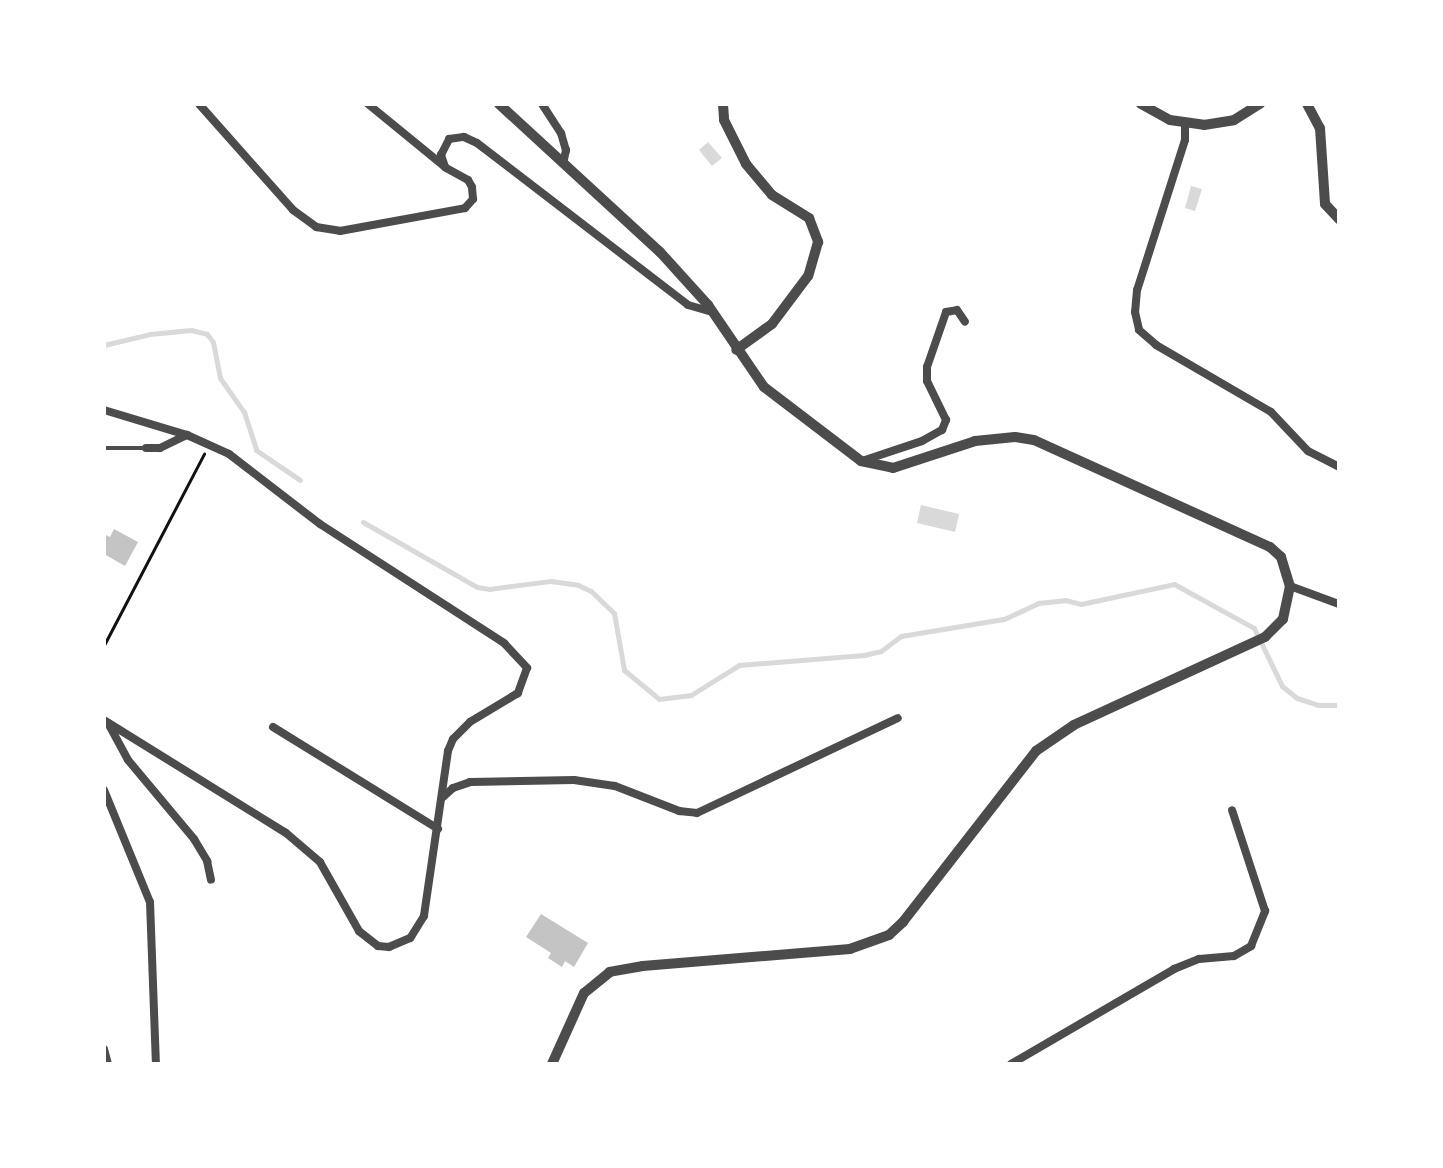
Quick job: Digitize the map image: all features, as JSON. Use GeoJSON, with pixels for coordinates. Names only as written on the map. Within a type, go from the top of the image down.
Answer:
{"type":"FeatureCollection","features":[{"type":"Feature","properties":{"kind":"street"},"geometry":{"type":"LineString","coordinates":[[199,104],[293,210],[306,221],[327,231],[455,213],[465,208],[473,199],[468,180],[445,167],[368,104]]}},
{"type":"Feature","properties":{"kind":"street"},"geometry":{"type":"LineString","coordinates":[[499,104],[660,252],[712,312],[764,387],[861,461],[893,468],[975,441],[1005,437],[1034,440],[1270,547],[1281,557],[1290,586],[1283,619],[1265,637],[1052,738],[1010,782],[903,922],[889,935],[850,949],[643,966],[610,972],[584,993],[552,1064]]}},
{"type":"Feature","properties":{"kind":"street"},"geometry":{"type":"LineString","coordinates":[[542,104],[561,133],[566,150],[563,164]]}},
{"type":"Feature","properties":{"kind":"street"},"geometry":{"type":"LineString","coordinates":[[723,104],[731,138],[746,164],[772,195],[809,218],[818,242],[808,276],[772,324],[736,350]]}},
{"type":"Feature","properties":{"kind":"street"},"geometry":{"type":"LineString","coordinates":[[1141,104],[1185,125],[1234,120],[1260,104]]}},
{"type":"Feature","properties":{"kind":"street"},"geometry":{"type":"LineString","coordinates":[[1307,104],[1320,128],[1325,204],[1339,219]]}},
{"type":"Feature","properties":{"kind":"street"},"geometry":{"type":"LineString","coordinates":[[1185,125],[1185,140],[1137,290],[1135,312],[1139,330],[1156,345],[1271,412],[1308,451],[1339,467]]}},
{"type":"Feature","properties":{"kind":"street"},"geometry":{"type":"LineString","coordinates":[[445,167],[441,155],[445,143],[456,138],[472,140],[645,273],[697,310],[712,312]]}},
{"type":"Feature","properties":{"kind":"street"},"geometry":{"type":"LineString","coordinates":[[861,461],[922,441],[942,430],[946,420],[927,381],[927,367],[946,312],[957,310],[965,322]]}},
{"type":"Feature","properties":{"kind":"street"},"geometry":{"type":"LineString","coordinates":[[104,410],[187,435],[229,454],[320,524],[504,643],[523,661],[526,676],[518,693],[470,722],[453,739],[448,751],[429,897],[419,927],[400,945],[378,946],[359,931],[312,854],[239,801],[106,721]]}},
{"type":"Feature","properties":{"kind":"street"},"geometry":{"type":"LineString","coordinates":[[146,448],[160,448],[187,435]]}},
{"type":"Feature","properties":{"kind":"street"},"geometry":{"type":"LineString","coordinates":[[1290,586],[1339,604]]}},
{"type":"Feature","properties":{"kind":"street"},"geometry":{"type":"LineString","coordinates":[[442,798],[453,788],[470,782],[574,780],[615,786],[679,811],[697,813],[898,718]]}},
{"type":"Feature","properties":{"kind":"street"},"geometry":{"type":"LineString","coordinates":[[106,721],[128,760],[194,839],[207,861],[211,880]]}},
{"type":"Feature","properties":{"kind":"street"},"geometry":{"type":"LineString","coordinates":[[273,727],[438,829]]}},
{"type":"Feature","properties":{"kind":"street"},"geometry":{"type":"LineString","coordinates":[[104,790],[150,902],[156,1064]]}},
{"type":"Feature","properties":{"kind":"street"},"geometry":{"type":"LineString","coordinates":[[1011,1064],[1182,965],[1199,959],[1234,956],[1251,946],[1265,911],[1232,810]]}},
{"type":"Feature","properties":{"kind":"street"},"geometry":{"type":"LineString","coordinates":[[104,1049],[108,1064]]}},
{"type":"Feature","properties":{"kind":"lane"},"geometry":{"type":"LineString","coordinates":[[104,448],[146,448]]}},
{"type":"Feature","properties":{"kind":"path"},"geometry":{"type":"LineString","coordinates":[[104,645],[205,452]]}},
{"type":"Feature","properties":{"kind":"shaded area"},"geometry":{"type":"Polygon","coordinates":[[[708,142],[722,158],[712,166],[699,150],[708,142]]]}},
{"type":"Feature","properties":{"kind":"shaded area"},"geometry":{"type":"Polygon","coordinates":[[[1191,186],[1202,189],[1195,211],[1185,208],[1191,186]]]}},
{"type":"Feature","properties":{"kind":"shaded area"},"geometry":{"type":"Polygon","coordinates":[[[921,505],[959,514],[955,532],[917,523],[921,505]]]}},
{"type":"Feature","properties":{"kind":"building"},"geometry":{"type":"Polygon","coordinates":[[[114,529],[138,542],[125,566],[104,554],[104,534],[110,537],[114,529]]]}},
{"type":"Feature","properties":{"kind":"building"},"geometry":{"type":"Polygon","coordinates":[[[541,914],[588,943],[574,967],[565,961],[562,967],[548,958],[551,953],[526,937],[541,914]]]}},
{"type":"Feature","properties":{"kind":"waterway"},"geometry":{"type":"LineString","coordinates":[[104,345],[150,334],[191,330],[207,334],[213,342],[220,378],[244,412],[256,450],[300,480]]}},
{"type":"Feature","properties":{"kind":"waterway"},"geometry":{"type":"LineString","coordinates":[[363,522],[477,587],[489,589],[551,581],[578,585],[591,591],[614,613],[624,670],[659,699],[691,695],[739,665],[864,655],[881,651],[901,636],[1004,619],[1038,603],[1065,600],[1081,604],[1174,584],[1254,628],[1282,686],[1297,698],[1318,705],[1339,705]]}}]}
